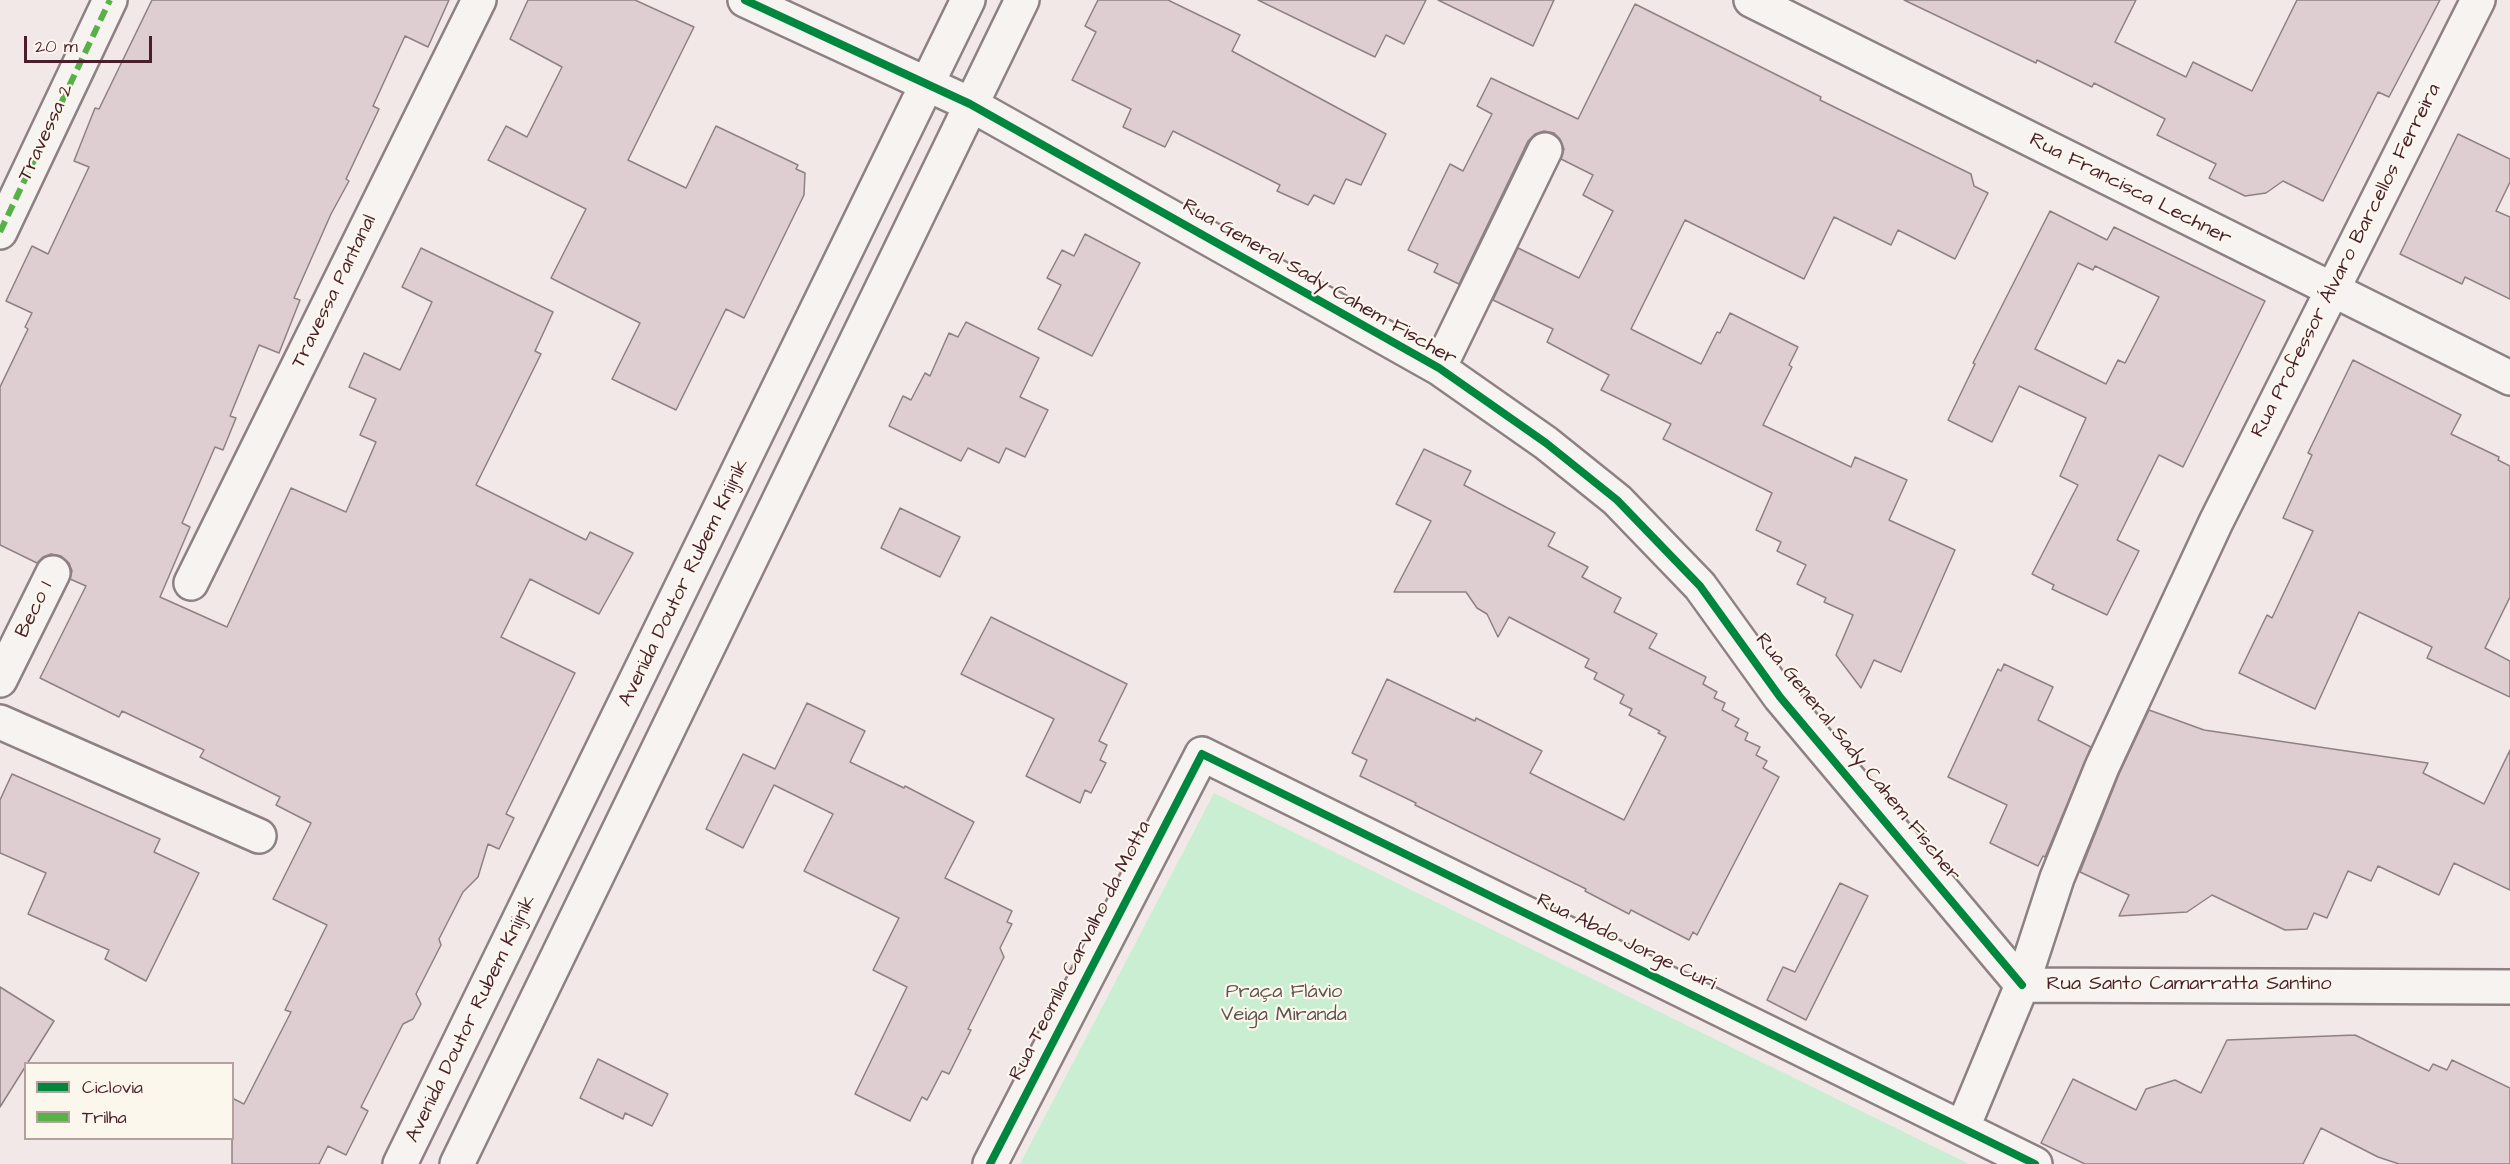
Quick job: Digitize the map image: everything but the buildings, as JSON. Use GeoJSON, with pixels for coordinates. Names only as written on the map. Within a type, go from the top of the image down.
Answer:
{"type":"FeatureCollection","features":[{"type":"Feature","properties":{"kind":"street","name":"Travessa 2"},"geometry":{"type":"LineString","coordinates":[[0,232],[110,0]]}},
{"type":"Feature","properties":{"kind":"street","name":"Travessa Pantanal"},"geometry":{"type":"LineString","coordinates":[[191,584],[479,0]]}},
{"type":"Feature","properties":{"kind":"street","name":"Rua General Sady Cahem Fischer"},"geometry":{"type":"LineString","coordinates":[[745,0],[970,104],[1439,368],[1546,442],[1617,500],[1701,586],[1780,697],[2022,984]]}},
{"type":"Feature","properties":{"kind":"street","name":"Avenida Doutor Rubem Knijnik"},"geometry":{"type":"LineString","coordinates":[[400,1164],[679,597],[968,0]]}},
{"type":"Feature","properties":{"kind":"street"},"geometry":{"type":"LineString","coordinates":[[457,1164],[512,1055],[1022,0]]}},
{"type":"Feature","properties":{"kind":"street","name":"Rua Francisca Lechner"},"geometry":{"type":"LineString","coordinates":[[1751,0],[2510,378]]}},
{"type":"Feature","properties":{"kind":"street","name":"Rua Professor Álvaro Barcellos Ferreira"},"geometry":{"type":"LineString","coordinates":[[2022,984],[2057,878],[2102,767],[2216,522],[2478,0]]}},
{"type":"Feature","properties":{"kind":"street"},"geometry":{"type":"LineString","coordinates":[[1439,368],[1545,150]]}},
{"type":"Feature","properties":{"kind":"street","name":"Beco 1"},"geometry":{"type":"LineString","coordinates":[[0,680],[53,573]]}},
{"type":"Feature","properties":{"kind":"street"},"geometry":{"type":"LineString","coordinates":[[679,597],[722,617]]}},
{"type":"Feature","properties":{"kind":"street"},"geometry":{"type":"LineString","coordinates":[[0,722],[259,836]]}},
{"type":"Feature","properties":{"kind":"street","name":"Rua Abdo Jorge Curi"},"geometry":{"type":"LineString","coordinates":[[1202,754],[2035,1164]]}},
{"type":"Feature","properties":{"kind":"street","name":"Rua Teomila Carvalho da Motta"},"geometry":{"type":"LineString","coordinates":[[990,1164],[1202,754]]}},
{"type":"Feature","properties":{"kind":"street","name":"Rua Santo Camarratta Santino"},"geometry":{"type":"LineString","coordinates":[[1963,1127],[2022,984],[2510,987]]}},
{"type":"Feature","properties":{"kind":"street"},"geometry":{"type":"LineString","coordinates":[[465,1033],[512,1055]]}},
{"type":"Feature","properties":{"kind":"green space","name":"Praça Flávio Veiga Miranda"},"geometry":{"type":"Polygon","coordinates":[[[1214,793],[1788,1075],[1969,1164],[1020,1164],[1214,793]]]}},
{"type":"Feature","properties":{"kind":"marked path"},"geometry":{"type":"LineString","coordinates":[[0,232],[110,0]]}},
{"type":"Feature","properties":{"kind":"cycle path"},"geometry":{"type":"LineString","coordinates":[[745,0],[970,104],[1439,368],[1546,443],[1617,500],[1700,586],[1780,697],[2022,985]]}},
{"type":"Feature","properties":{"kind":"cycle path"},"geometry":{"type":"LineString","coordinates":[[990,1164],[1202,754],[2035,1164]]}}]}
